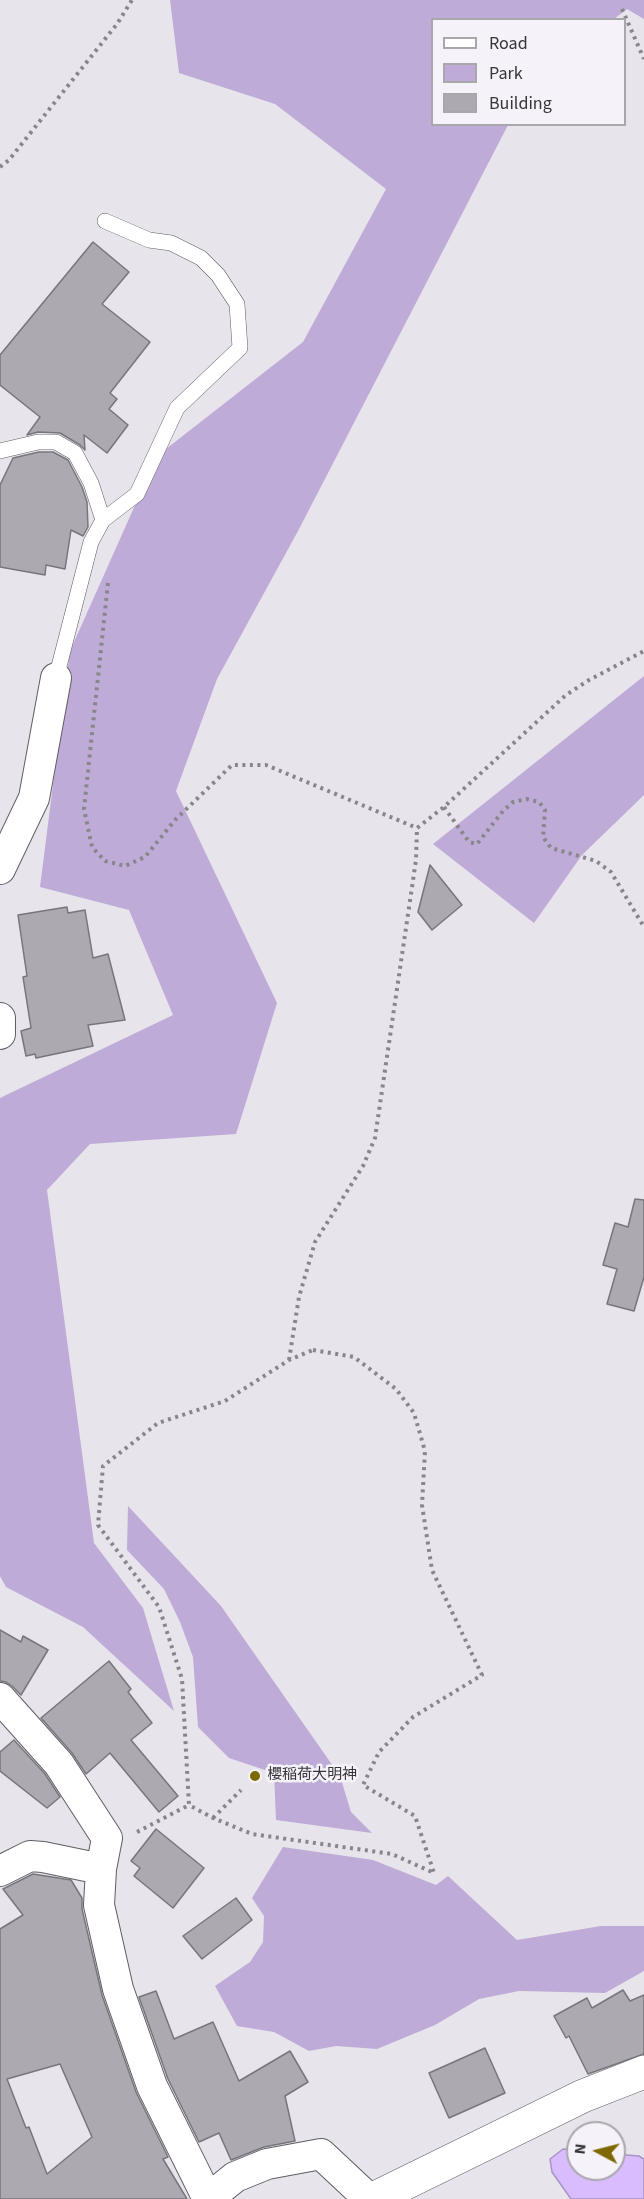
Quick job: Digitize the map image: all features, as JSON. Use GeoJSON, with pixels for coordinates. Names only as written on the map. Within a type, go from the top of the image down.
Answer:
{"type":"FeatureCollection","features":[{"type":"Feature","properties":{"kind":"street"},"geometry":{"type":"LineString","coordinates":[[0,869],[34,798],[56,678]]}},
{"type":"Feature","properties":{"kind":"street"},"geometry":{"type":"LineString","coordinates":[[0,1018],[0,1034]]}},
{"type":"Feature","properties":{"kind":"street"},"geometry":{"type":"LineString","coordinates":[[0,1698],[59,1764],[107,1838],[101,1869],[99,1905],[117,1989],[152,2086],[208,2199],[235,2176],[267,2164],[321,2154],[371,2199],[583,2096],[644,2072]]}},
{"type":"Feature","properties":{"kind":"street"},"geometry":{"type":"LineString","coordinates":[[0,1871],[30,1856],[101,1869]]}},
{"type":"Feature","properties":{"kind":"lane"},"geometry":{"type":"LineString","coordinates":[[56,678],[91,542],[103,520],[137,494],[177,408],[240,348],[237,304],[218,275],[201,258],[171,243],[149,240],[105,221]]}},
{"type":"Feature","properties":{"kind":"lane"},"geometry":{"type":"LineString","coordinates":[[0,451],[38,442],[56,442],[75,453],[91,483],[103,520]]}},
{"type":"Feature","properties":{"kind":"path"},"geometry":{"type":"LineString","coordinates":[[0,167],[9,160],[110,33],[132,0]]}},
{"type":"Feature","properties":{"kind":"path"},"geometry":{"type":"LineString","coordinates":[[622,9],[644,58]]}},
{"type":"Feature","properties":{"kind":"path"},"geometry":{"type":"LineString","coordinates":[[108,581],[84,809],[92,847],[105,861],[125,866],[145,857],[175,820],[232,765],[266,765],[417,828]]}},
{"type":"Feature","properties":{"kind":"path"},"geometry":{"type":"LineString","coordinates":[[417,828],[444,807],[566,695],[644,651]]}},
{"type":"Feature","properties":{"kind":"path"},"geometry":{"type":"LineString","coordinates":[[444,807],[469,842],[477,844],[513,802],[527,799],[539,802],[545,810],[543,837],[551,848],[596,861],[611,872],[644,927]]}},
{"type":"Feature","properties":{"kind":"path"},"geometry":{"type":"LineString","coordinates":[[289,1360],[299,1296],[315,1242],[363,1166],[375,1138],[416,860],[417,828]]}},
{"type":"Feature","properties":{"kind":"path"},"geometry":{"type":"LineString","coordinates":[[313,1350],[354,1357],[396,1389],[414,1413],[425,1451],[422,1505],[432,1570],[482,1675],[413,1717],[379,1752],[363,1785],[415,1816],[434,1873],[392,1854],[252,1834],[189,1805],[182,1679],[159,1607],[98,1525],[103,1466],[158,1423],[225,1401],[289,1360],[313,1350]]}},
{"type":"Feature","properties":{"kind":"path"},"geometry":{"type":"LineString","coordinates":[[213,1818],[241,1790]]}},
{"type":"Feature","properties":{"kind":"path"},"geometry":{"type":"LineString","coordinates":[[107,1838],[135,1833],[189,1805]]}},
{"type":"Feature","properties":{"kind":"green space"},"geometry":{"type":"Polygon","coordinates":[[[170,0],[644,0],[644,19],[627,9],[615,18],[431,18],[431,126],[507,126],[298,531],[217,679],[176,791],[277,1003],[236,1134],[90,1144],[47,1190],[94,1543],[143,1608],[174,1711],[83,1627],[6,1587],[0,1576],[0,1098],[173,1015],[129,910],[40,887],[70,651],[157,456],[303,342],[386,189],[275,104],[179,73],[170,0]]]}},
{"type":"Feature","properties":{"kind":"green space"},"geometry":{"type":"Polygon","coordinates":[[[644,676],[644,795],[582,855],[534,923],[433,844],[644,676]]]}},
{"type":"Feature","properties":{"kind":"green space"},"geometry":{"type":"Polygon","coordinates":[[[128,1506],[221,1606],[340,1776],[351,1812],[372,1833],[276,1820],[274,1773],[229,1758],[198,1727],[193,1657],[164,1589],[127,1550],[128,1506]]]}},
{"type":"Feature","properties":{"kind":"green space"},"geometry":{"type":"Polygon","coordinates":[[[283,1847],[373,1860],[436,1885],[448,1876],[517,1940],[601,1926],[644,1926],[644,1971],[605,1993],[519,1991],[479,1999],[435,2025],[377,2049],[336,2046],[309,2051],[274,2032],[237,2026],[215,1986],[250,1962],[263,1942],[264,1916],[252,1898],[283,1847]]]}},
{"type":"Feature","properties":{"kind":"shaded area"},"geometry":{"type":"Polygon","coordinates":[[[566,2149],[566,2181],[626,2181],[626,2155],[639,2156],[644,2159],[644,2199],[571,2199],[552,2172],[550,2159],[566,2149]]]}},
{"type":"Feature","properties":{"kind":"building"},"geometry":{"type":"Polygon","coordinates":[[[93,242],[129,272],[102,304],[150,342],[110,393],[117,399],[109,409],[128,425],[107,453],[84,435],[85,450],[60,433],[38,432],[27,435],[40,417],[0,385],[0,355],[93,242]]]}},
{"type":"Feature","properties":{"kind":"building"},"geometry":{"type":"Polygon","coordinates":[[[39,452],[53,452],[68,460],[87,502],[88,527],[83,536],[71,530],[65,569],[46,565],[45,575],[0,567],[0,485],[13,458],[39,452]]]}},
{"type":"Feature","properties":{"kind":"building"},"geometry":{"type":"Polygon","coordinates":[[[430,865],[462,905],[432,930],[418,912],[430,865]]]}},
{"type":"Feature","properties":{"kind":"building"},"geometry":{"type":"Polygon","coordinates":[[[67,907],[68,913],[85,910],[93,958],[108,954],[125,1020],[88,1025],[93,1046],[36,1058],[35,1054],[26,1056],[21,1031],[31,1028],[23,977],[27,976],[18,915],[67,907]]]}},
{"type":"Feature","properties":{"kind":"building"},"geometry":{"type":"Polygon","coordinates":[[[635,1199],[644,1200],[644,1277],[634,1311],[607,1304],[617,1269],[603,1265],[615,1223],[628,1227],[635,1199]]]}},
{"type":"Feature","properties":{"kind":"building"},"geometry":{"type":"Polygon","coordinates":[[[0,1630],[21,1642],[23,1636],[48,1650],[21,1695],[6,1682],[0,1681],[0,1630]]]}},
{"type":"Feature","properties":{"kind":"building"},"geometry":{"type":"Polygon","coordinates":[[[109,1661],[131,1689],[128,1692],[152,1723],[131,1740],[178,1796],[159,1812],[110,1753],[86,1774],[72,1753],[41,1718],[109,1661]]]}},
{"type":"Feature","properties":{"kind":"building"},"geometry":{"type":"Polygon","coordinates":[[[14,1740],[45,1774],[60,1797],[47,1808],[0,1771],[0,1752],[14,1740]]]}},
{"type":"Feature","properties":{"kind":"building"},"geometry":{"type":"Polygon","coordinates":[[[156,1829],[204,1868],[173,1908],[134,1876],[140,1868],[131,1861],[156,1829]]]}},
{"type":"Feature","properties":{"kind":"building"},"geometry":{"type":"Polygon","coordinates":[[[33,1874],[71,1880],[82,1898],[82,1909],[102,1995],[136,2092],[168,2157],[163,2159],[187,2199],[0,2199],[0,1929],[23,1915],[3,1889],[33,1874]],[[60,2064],[7,2079],[47,2174],[92,2137],[60,2064]]]}},
{"type":"Feature","properties":{"kind":"building"},"geometry":{"type":"Polygon","coordinates":[[[236,1898],[252,1920],[202,1959],[183,1936],[236,1898]]]}},
{"type":"Feature","properties":{"kind":"building"},"geometry":{"type":"Polygon","coordinates":[[[623,1990],[630,2001],[644,1995],[644,2054],[588,2074],[569,2036],[566,2038],[554,2016],[587,1998],[592,2008],[623,1990]]]}},
{"type":"Feature","properties":{"kind":"building"},"geometry":{"type":"Polygon","coordinates":[[[156,1991],[174,2039],[213,2022],[239,2081],[290,2051],[308,2082],[285,2096],[295,2141],[264,2147],[231,2160],[219,2133],[199,2142],[168,2079],[139,1997],[156,1991]]]}},
{"type":"Feature","properties":{"kind":"building"},"geometry":{"type":"Polygon","coordinates":[[[485,2048],[505,2093],[449,2118],[429,2073],[485,2048]]]}},
{"type":"Feature","properties":{"kind":"place","name":"櫻稲荷大明神"},"geometry":{"type":"Point","coordinates":[255,1776]}}]}
